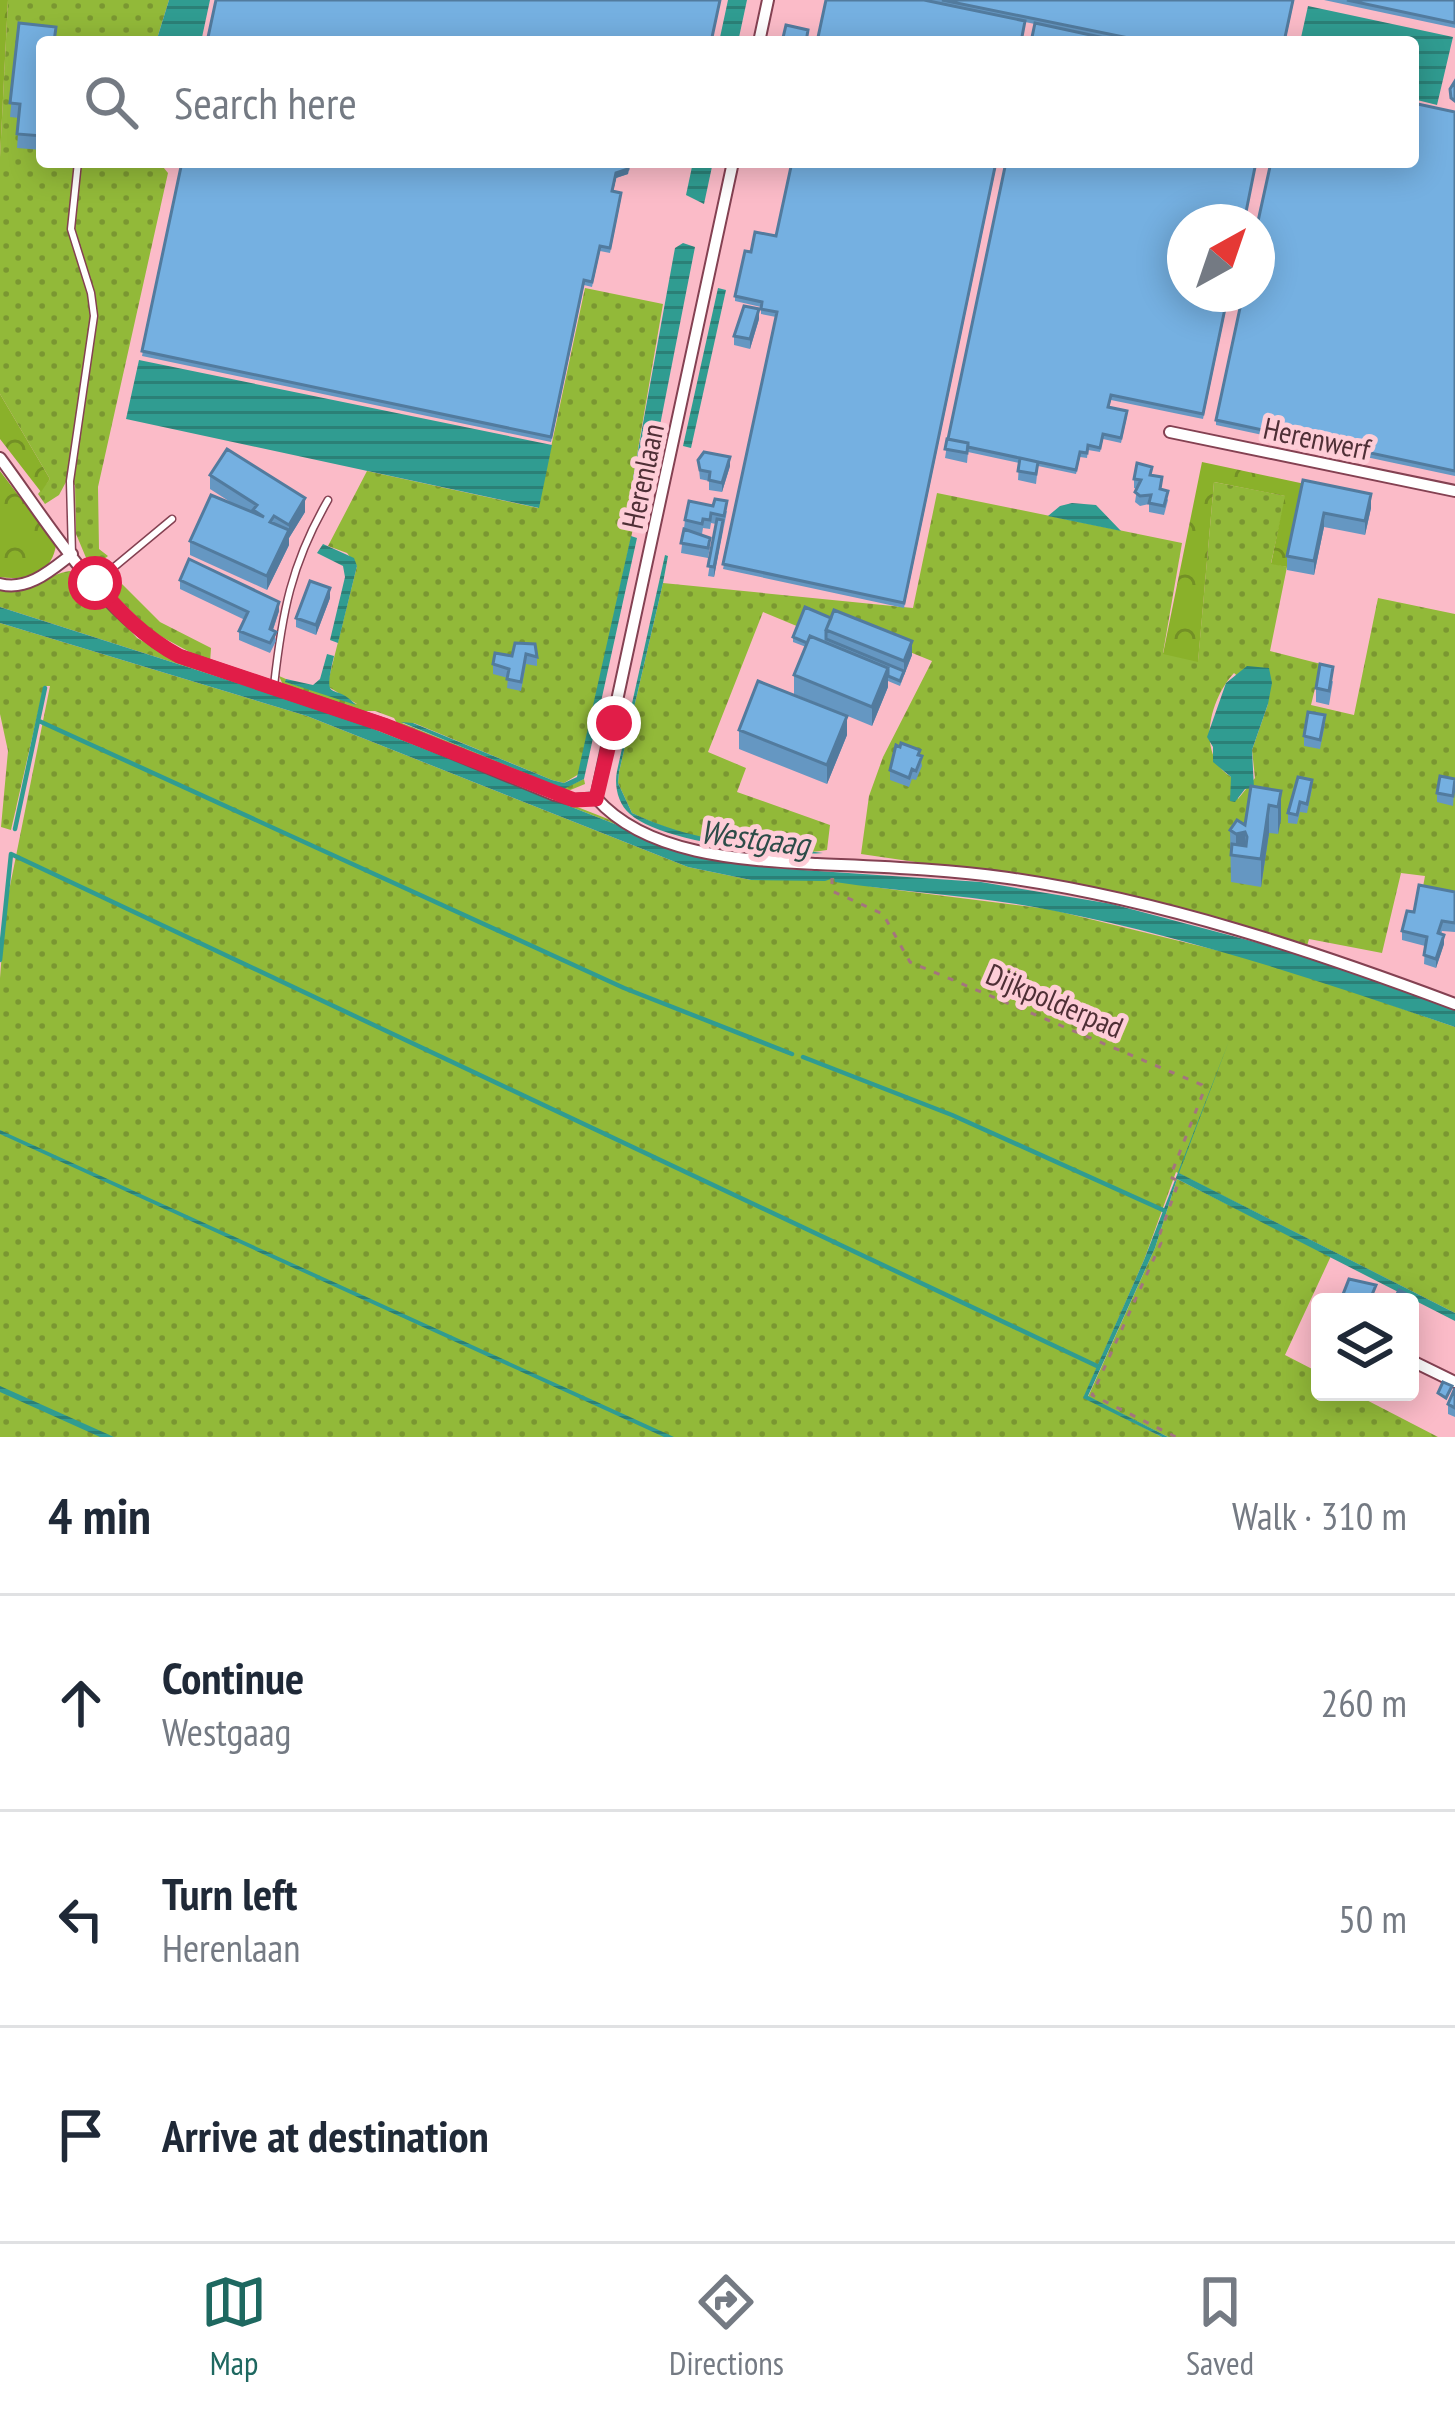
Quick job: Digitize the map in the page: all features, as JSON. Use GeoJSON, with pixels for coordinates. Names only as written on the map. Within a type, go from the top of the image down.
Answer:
{"type":"FeatureCollection","features":[{"type":"Feature","properties":{"kind":"street"},"geometry":{"type":"LineString","coordinates":[[760,36],[767,0]]}},
{"type":"Feature","properties":{"kind":"street","name":"Herenlaan"},"geometry":{"type":"LineString","coordinates":[[596,799],[732,168]]}},
{"type":"Feature","properties":{"kind":"street","name":"Herenwerf"},"geometry":{"type":"LineString","coordinates":[[1170,432],[1455,491]]}},
{"type":"Feature","properties":{"kind":"street"},"geometry":{"type":"LineString","coordinates":[[0,458],[95,583],[152,641],[179,656],[384,725],[555,795],[596,799],[627,825],[721,856],[943,870],[1073,890],[1338,960],[1455,1004]]}},
{"type":"Feature","properties":{"kind":"street"},"geometry":{"type":"LineString","coordinates":[[0,584],[16,587],[35,580],[72,554]]}},
{"type":"Feature","properties":{"kind":"street"},"geometry":{"type":"LineString","coordinates":[[1419,1364],[1455,1382]]}},
{"type":"Feature","properties":{"kind":"lane"},"geometry":{"type":"LineString","coordinates":[[72,554],[70,481],[94,316],[71,229],[77,168]]}},
{"type":"Feature","properties":{"kind":"lane"},"geometry":{"type":"LineString","coordinates":[[274,686],[289,587],[302,544],[328,500]]}},
{"type":"Feature","properties":{"kind":"lane"},"geometry":{"type":"LineString","coordinates":[[95,583],[172,520]]}},
{"type":"Feature","properties":{"kind":"path","name":"Dijkpolderpad"},"geometry":{"type":"LineString","coordinates":[[832,885],[832,891],[883,914],[910,962],[1202,1085],[1170,1178],[1179,1181],[1157,1239],[1162,1243],[1092,1395],[1176,1437]]}},
{"type":"Feature","properties":{"kind":"green space"},"geometry":{"type":"Polygon","coordinates":[[[0,0],[8,0],[0,157],[0,0]]]}},
{"type":"Feature","properties":{"kind":"green space"},"geometry":{"type":"Polygon","coordinates":[[[8,0],[169,0],[158,36],[36,36],[36,168],[164,168],[168,173],[98,487],[99,549],[108,556],[98,564],[87,560],[76,534],[75,485],[66,482],[59,495],[45,504],[38,494],[50,479],[0,394],[0,157],[8,0]]]}},
{"type":"Feature","properties":{"kind":"green space"},"geometry":{"type":"Polygon","coordinates":[[[585,288],[663,304],[633,478],[639,498],[636,515],[579,774],[564,783],[552,780],[414,723],[402,723],[564,788],[584,779],[585,784],[568,791],[400,728],[394,718],[375,711],[354,711],[283,685],[279,676],[357,704],[327,686],[357,566],[347,553],[328,546],[367,471],[538,508],[585,288]]]}},
{"type":"Feature","properties":{"kind":"green space"},"geometry":{"type":"Polygon","coordinates":[[[0,394],[50,479],[41,492],[0,439],[0,394]]]}},
{"type":"Feature","properties":{"kind":"green space"},"geometry":{"type":"Polygon","coordinates":[[[1202,462],[1305,484],[1287,567],[1271,564],[1285,496],[1214,482],[1198,662],[1163,654],[1202,462]]]}},
{"type":"Feature","properties":{"kind":"green space"},"geometry":{"type":"Polygon","coordinates":[[[0,471],[56,545],[43,569],[19,578],[0,577],[0,471]]]}},
{"type":"Feature","properties":{"kind":"green space"},"geometry":{"type":"Polygon","coordinates":[[[1214,482],[1286,496],[1271,563],[1287,567],[1270,651],[1321,664],[1311,705],[1354,715],[1378,598],[1455,614],[1455,899],[1422,892],[1425,876],[1401,873],[1382,953],[1309,939],[1307,946],[1108,890],[861,854],[869,796],[883,757],[932,661],[806,610],[799,627],[763,612],[708,752],[746,768],[737,792],[830,825],[827,850],[752,850],[677,832],[632,813],[618,783],[663,583],[913,608],[937,493],[1182,543],[1163,653],[1198,661],[1214,482]],[[1234,673],[1213,712],[1213,755],[1231,777],[1238,799],[1255,778],[1252,750],[1268,704],[1234,673]]]}},
{"type":"Feature","properties":{"kind":"green space"},"geometry":{"type":"Polygon","coordinates":[[[70,571],[137,638],[176,660],[313,703],[692,852],[828,870],[736,865],[696,856],[343,717],[0,607],[0,589],[19,591],[70,571]]]}},
{"type":"Feature","properties":{"kind":"green space"},"geometry":{"type":"Polygon","coordinates":[[[122,584],[160,622],[211,648],[210,663],[151,631],[114,594],[122,584]]]}},
{"type":"Feature","properties":{"kind":"green space"},"geometry":{"type":"Polygon","coordinates":[[[0,623],[307,716],[688,867],[751,880],[835,878],[1049,909],[1273,964],[1455,1027],[1455,1313],[1176,1172],[1144,1260],[1084,1397],[1162,1437],[0,1437],[0,978],[5,911],[50,686],[44,686],[11,830],[1,827],[8,751],[0,714],[0,623]]]}},
{"type":"Feature","properties":{"kind":"green space"},"geometry":{"type":"Polygon","coordinates":[[[1177,1179],[1331,1256],[1285,1355],[1311,1368],[1311,1401],[1368,1401],[1438,1437],[1168,1437],[1088,1397],[1155,1248],[1177,1179]]]}},
{"type":"Feature","properties":{"kind":"water"},"geometry":{"type":"Polygon","coordinates":[[[169,0],[210,0],[202,36],[158,36],[169,0]]]}},
{"type":"Feature","properties":{"kind":"water"},"geometry":{"type":"Polygon","coordinates":[[[728,0],[747,0],[739,36],[720,36],[728,0]]]}},
{"type":"Feature","properties":{"kind":"water"},"geometry":{"type":"Polygon","coordinates":[[[1308,6],[1453,37],[1437,105],[1419,100],[1419,36],[1301,36],[1308,6]]]}},
{"type":"Feature","properties":{"kind":"water"},"geometry":{"type":"Polygon","coordinates":[[[692,168],[712,168],[704,204],[686,195],[692,168]]]}},
{"type":"Feature","properties":{"kind":"water"},"geometry":{"type":"Polygon","coordinates":[[[683,243],[695,247],[642,517],[636,515],[639,498],[633,478],[675,248],[683,243]]]}},
{"type":"Feature","properties":{"kind":"water"},"geometry":{"type":"Polygon","coordinates":[[[718,288],[726,290],[691,448],[683,446],[718,288]]]}},
{"type":"Feature","properties":{"kind":"water"},"geometry":{"type":"Polygon","coordinates":[[[139,360],[552,445],[539,508],[126,419],[139,360]]]}},
{"type":"Feature","properties":{"kind":"water"},"geometry":{"type":"Polygon","coordinates":[[[1072,503],[1096,505],[1121,531],[1048,516],[1072,503]]]}},
{"type":"Feature","properties":{"kind":"water"},"geometry":{"type":"Polygon","coordinates":[[[631,536],[637,538],[584,779],[564,789],[401,722],[552,780],[564,783],[577,777],[631,536]]]}},
{"type":"Feature","properties":{"kind":"water"},"geometry":{"type":"Polygon","coordinates":[[[323,544],[354,558],[357,566],[338,643],[330,640],[345,577],[343,566],[317,553],[323,544]]]}},
{"type":"Feature","properties":{"kind":"water"},"geometry":{"type":"Polygon","coordinates":[[[665,555],[663,583],[619,772],[618,783],[632,813],[704,837],[823,853],[780,853],[694,840],[645,824],[622,805],[617,789],[617,771],[665,555]]]}},
{"type":"Feature","properties":{"kind":"water"},"geometry":{"type":"Polygon","coordinates":[[[0,607],[343,717],[696,856],[774,868],[981,882],[1112,904],[1327,961],[1455,1009],[1455,1027],[1207,948],[1055,911],[835,882],[834,878],[751,880],[688,867],[307,716],[0,623],[0,607]]]}},
{"type":"Feature","properties":{"kind":"water"},"geometry":{"type":"Polygon","coordinates":[[[327,654],[334,656],[330,687],[356,705],[285,682],[313,685],[320,679],[327,654]]]}},
{"type":"Feature","properties":{"kind":"water"},"geometry":{"type":"Polygon","coordinates":[[[1247,666],[1269,668],[1272,683],[1252,750],[1254,788],[1245,789],[1235,802],[1230,801],[1231,777],[1213,762],[1207,737],[1226,683],[1247,666]]]}},
{"type":"Feature","properties":{"kind":"water"},"geometry":{"type":"Polygon","coordinates":[[[1229,1041],[1179,1173],[1416,1293],[1400,1293],[1177,1179],[1155,1248],[1088,1396],[1168,1437],[1162,1437],[1083,1398],[1144,1260],[1229,1041]]]}},
{"type":"Feature","properties":{"kind":"water"},"geometry":{"type":"Polygon","coordinates":[[[0,1130],[674,1437],[664,1437],[0,1134],[0,1130]]]}},
{"type":"Feature","properties":{"kind":"water"},"geometry":{"type":"Polygon","coordinates":[[[1419,1295],[1455,1313],[1455,1321],[1419,1303],[1419,1295]]]}},
{"type":"Feature","properties":{"kind":"water"},"geometry":{"type":"Polygon","coordinates":[[[0,1386],[114,1437],[100,1437],[0,1392],[0,1386]]]}},
{"type":"Feature","properties":{"kind":"building"},"geometry":{"type":"Polygon","coordinates":[[[216,0],[720,0],[712,36],[208,36],[216,0]]]}},
{"type":"Feature","properties":{"kind":"building"},"geometry":{"type":"Polygon","coordinates":[[[826,0],[924,0],[1025,21],[1022,36],[818,36],[826,0]]]}},
{"type":"Feature","properties":{"kind":"building"},"geometry":{"type":"Polygon","coordinates":[[[942,0],[1293,0],[1285,36],[1119,36],[942,0]]]}},
{"type":"Feature","properties":{"kind":"building"},"geometry":{"type":"Polygon","coordinates":[[[1347,0],[1455,0],[1455,23],[1347,0]]]}},
{"type":"Feature","properties":{"kind":"building"},"geometry":{"type":"Polygon","coordinates":[[[19,23],[56,27],[55,36],[36,36],[36,136],[17,134],[20,104],[10,103],[19,23]]]}},
{"type":"Feature","properties":{"kind":"building"},"geometry":{"type":"Polygon","coordinates":[[[1035,23],[1095,36],[1032,36],[1035,23]]]}},
{"type":"Feature","properties":{"kind":"building"},"geometry":{"type":"Polygon","coordinates":[[[786,25],[808,30],[807,36],[783,36],[786,25]]]}},
{"type":"Feature","properties":{"kind":"building"},"geometry":{"type":"Polygon","coordinates":[[[1419,104],[1455,112],[1455,471],[1216,420],[1239,312],[1275,312],[1275,204],[1262,204],[1270,168],[1419,168],[1419,104]]]}},
{"type":"Feature","properties":{"kind":"building"},"geometry":{"type":"Polygon","coordinates":[[[181,168],[628,168],[616,173],[612,191],[621,193],[610,248],[600,246],[592,282],[584,280],[551,437],[142,351],[181,168]]]}},
{"type":"Feature","properties":{"kind":"building"},"geometry":{"type":"Polygon","coordinates":[[[791,168],[995,168],[904,603],[723,564],[777,312],[761,309],[762,302],[735,296],[745,251],[751,252],[755,232],[776,236],[791,168]]]}},
{"type":"Feature","properties":{"kind":"building"},"geometry":{"type":"Polygon","coordinates":[[[1005,168],[1255,168],[1248,204],[1167,204],[1167,312],[1224,312],[1203,414],[1111,395],[1108,407],[1127,411],[1121,438],[1103,434],[1100,448],[1088,445],[1087,453],[1080,452],[1076,470],[968,447],[968,443],[948,439],[1005,168]]]}},
{"type":"Feature","properties":{"kind":"building"},"geometry":{"type":"Polygon","coordinates":[[[744,306],[759,309],[750,339],[734,336],[744,306]]]}},
{"type":"Feature","properties":{"kind":"building"},"geometry":{"type":"Polygon","coordinates":[[[947,439],[968,443],[967,453],[945,449],[947,439]]]}},
{"type":"Feature","properties":{"kind":"building"},"geometry":{"type":"Polygon","coordinates":[[[227,449],[305,498],[289,525],[274,516],[270,522],[289,530],[267,576],[190,541],[211,495],[264,517],[253,510],[257,505],[210,475],[227,449]]]}},
{"type":"Feature","properties":{"kind":"building"},"geometry":{"type":"Polygon","coordinates":[[[704,452],[730,457],[722,483],[709,480],[710,472],[700,470],[698,460],[704,452]]]}},
{"type":"Feature","properties":{"kind":"building"},"geometry":{"type":"Polygon","coordinates":[[[1020,458],[1038,462],[1036,474],[1018,471],[1020,458]]]}},
{"type":"Feature","properties":{"kind":"building"},"geometry":{"type":"Polygon","coordinates":[[[1137,463],[1152,467],[1150,475],[1162,477],[1160,489],[1168,491],[1164,506],[1149,503],[1151,495],[1135,492],[1141,480],[1134,479],[1137,463]]]}},
{"type":"Feature","properties":{"kind":"building"},"geometry":{"type":"Polygon","coordinates":[[[1303,480],[1371,494],[1365,521],[1324,513],[1314,561],[1287,556],[1303,480]]]}},
{"type":"Feature","properties":{"kind":"building"},"geometry":{"type":"Polygon","coordinates":[[[715,499],[727,501],[724,516],[711,513],[710,520],[703,519],[702,524],[685,520],[689,501],[713,506],[715,499]]]}},
{"type":"Feature","properties":{"kind":"building"},"geometry":{"type":"Polygon","coordinates":[[[717,519],[723,520],[714,567],[708,566],[717,519]]]}},
{"type":"Feature","properties":{"kind":"building"},"geometry":{"type":"Polygon","coordinates":[[[684,529],[710,538],[708,548],[681,543],[684,529]]]}},
{"type":"Feature","properties":{"kind":"building"},"geometry":{"type":"Polygon","coordinates":[[[189,559],[279,602],[270,643],[239,631],[248,612],[180,580],[189,559]]]}},
{"type":"Feature","properties":{"kind":"building"},"geometry":{"type":"Polygon","coordinates":[[[310,581],[330,588],[316,625],[296,618],[310,581]]]}},
{"type":"Feature","properties":{"kind":"building"},"geometry":{"type":"Polygon","coordinates":[[[805,607],[831,618],[826,639],[904,671],[900,681],[888,676],[888,668],[810,636],[807,643],[793,637],[805,607]]]}},
{"type":"Feature","properties":{"kind":"building"},"geometry":{"type":"Polygon","coordinates":[[[834,610],[912,641],[904,661],[826,630],[834,610]]]}},
{"type":"Feature","properties":{"kind":"building"},"geometry":{"type":"Polygon","coordinates":[[[810,636],[888,668],[872,707],[794,675],[810,636]]]}},
{"type":"Feature","properties":{"kind":"building"},"geometry":{"type":"Polygon","coordinates":[[[515,643],[535,644],[537,657],[526,654],[521,682],[507,679],[509,669],[493,664],[495,653],[512,656],[515,643]]]}},
{"type":"Feature","properties":{"kind":"building"},"geometry":{"type":"Polygon","coordinates":[[[1320,664],[1333,667],[1329,691],[1316,688],[1320,664]]]}},
{"type":"Feature","properties":{"kind":"building"},"geometry":{"type":"Polygon","coordinates":[[[758,681],[847,716],[827,765],[739,730],[758,681]]]}},
{"type":"Feature","properties":{"kind":"building"},"geometry":{"type":"Polygon","coordinates":[[[1308,712],[1325,715],[1320,740],[1304,736],[1308,712]]]}},
{"type":"Feature","properties":{"kind":"building"},"geometry":{"type":"Polygon","coordinates":[[[896,745],[920,750],[922,756],[909,778],[890,770],[896,745]]]}},
{"type":"Feature","properties":{"kind":"building"},"geometry":{"type":"Polygon","coordinates":[[[1440,776],[1455,779],[1453,796],[1437,793],[1440,776]]]}},
{"type":"Feature","properties":{"kind":"building"},"geometry":{"type":"Polygon","coordinates":[[[1298,777],[1312,780],[1307,804],[1300,802],[1297,815],[1288,813],[1298,777]]]}},
{"type":"Feature","properties":{"kind":"building"},"geometry":{"type":"Polygon","coordinates":[[[1251,786],[1281,791],[1278,807],[1269,805],[1261,859],[1231,855],[1232,844],[1246,846],[1245,832],[1230,830],[1237,820],[1245,825],[1251,786]]]}},
{"type":"Feature","properties":{"kind":"building"},"geometry":{"type":"Polygon","coordinates":[[[1419,885],[1455,892],[1455,923],[1442,921],[1438,933],[1444,935],[1436,959],[1424,955],[1427,937],[1402,931],[1407,911],[1414,912],[1419,885]]]}},
{"type":"Feature","properties":{"kind":"building"},"geometry":{"type":"Polygon","coordinates":[[[1349,1279],[1376,1285],[1373,1293],[1344,1293],[1349,1279]]]}},
{"type":"Feature","properties":{"kind":"building"},"geometry":{"type":"Polygon","coordinates":[[[1443,1382],[1452,1386],[1446,1398],[1438,1393],[1443,1382]]]}},
{"type":"Feature","properties":{"kind":"waterway"},"geometry":{"type":"LineString","coordinates":[[15,829],[45,688]]}},
{"type":"Feature","properties":{"kind":"waterway"},"geometry":{"type":"LineString","coordinates":[[39,721],[624,988],[792,1054]]}},
{"type":"Feature","properties":{"kind":"waterway"},"geometry":{"type":"LineString","coordinates":[[0,960],[11,854],[1097,1366]]}},
{"type":"Feature","properties":{"kind":"waterway"},"geometry":{"type":"LineString","coordinates":[[803,1057],[952,1115],[1163,1210]]}},
{"type":"Feature","properties":{"kind":"route"},"geometry":{"type":"LineString","coordinates":[[95,583],[123,616],[179,656],[384,725],[555,795],[596,799],[614,723]]}},
{"type":"Feature","properties":{"kind":"water label","name":"Westgaag"},"geometry":{"type":"Point","coordinates":[755,837]}}]}
